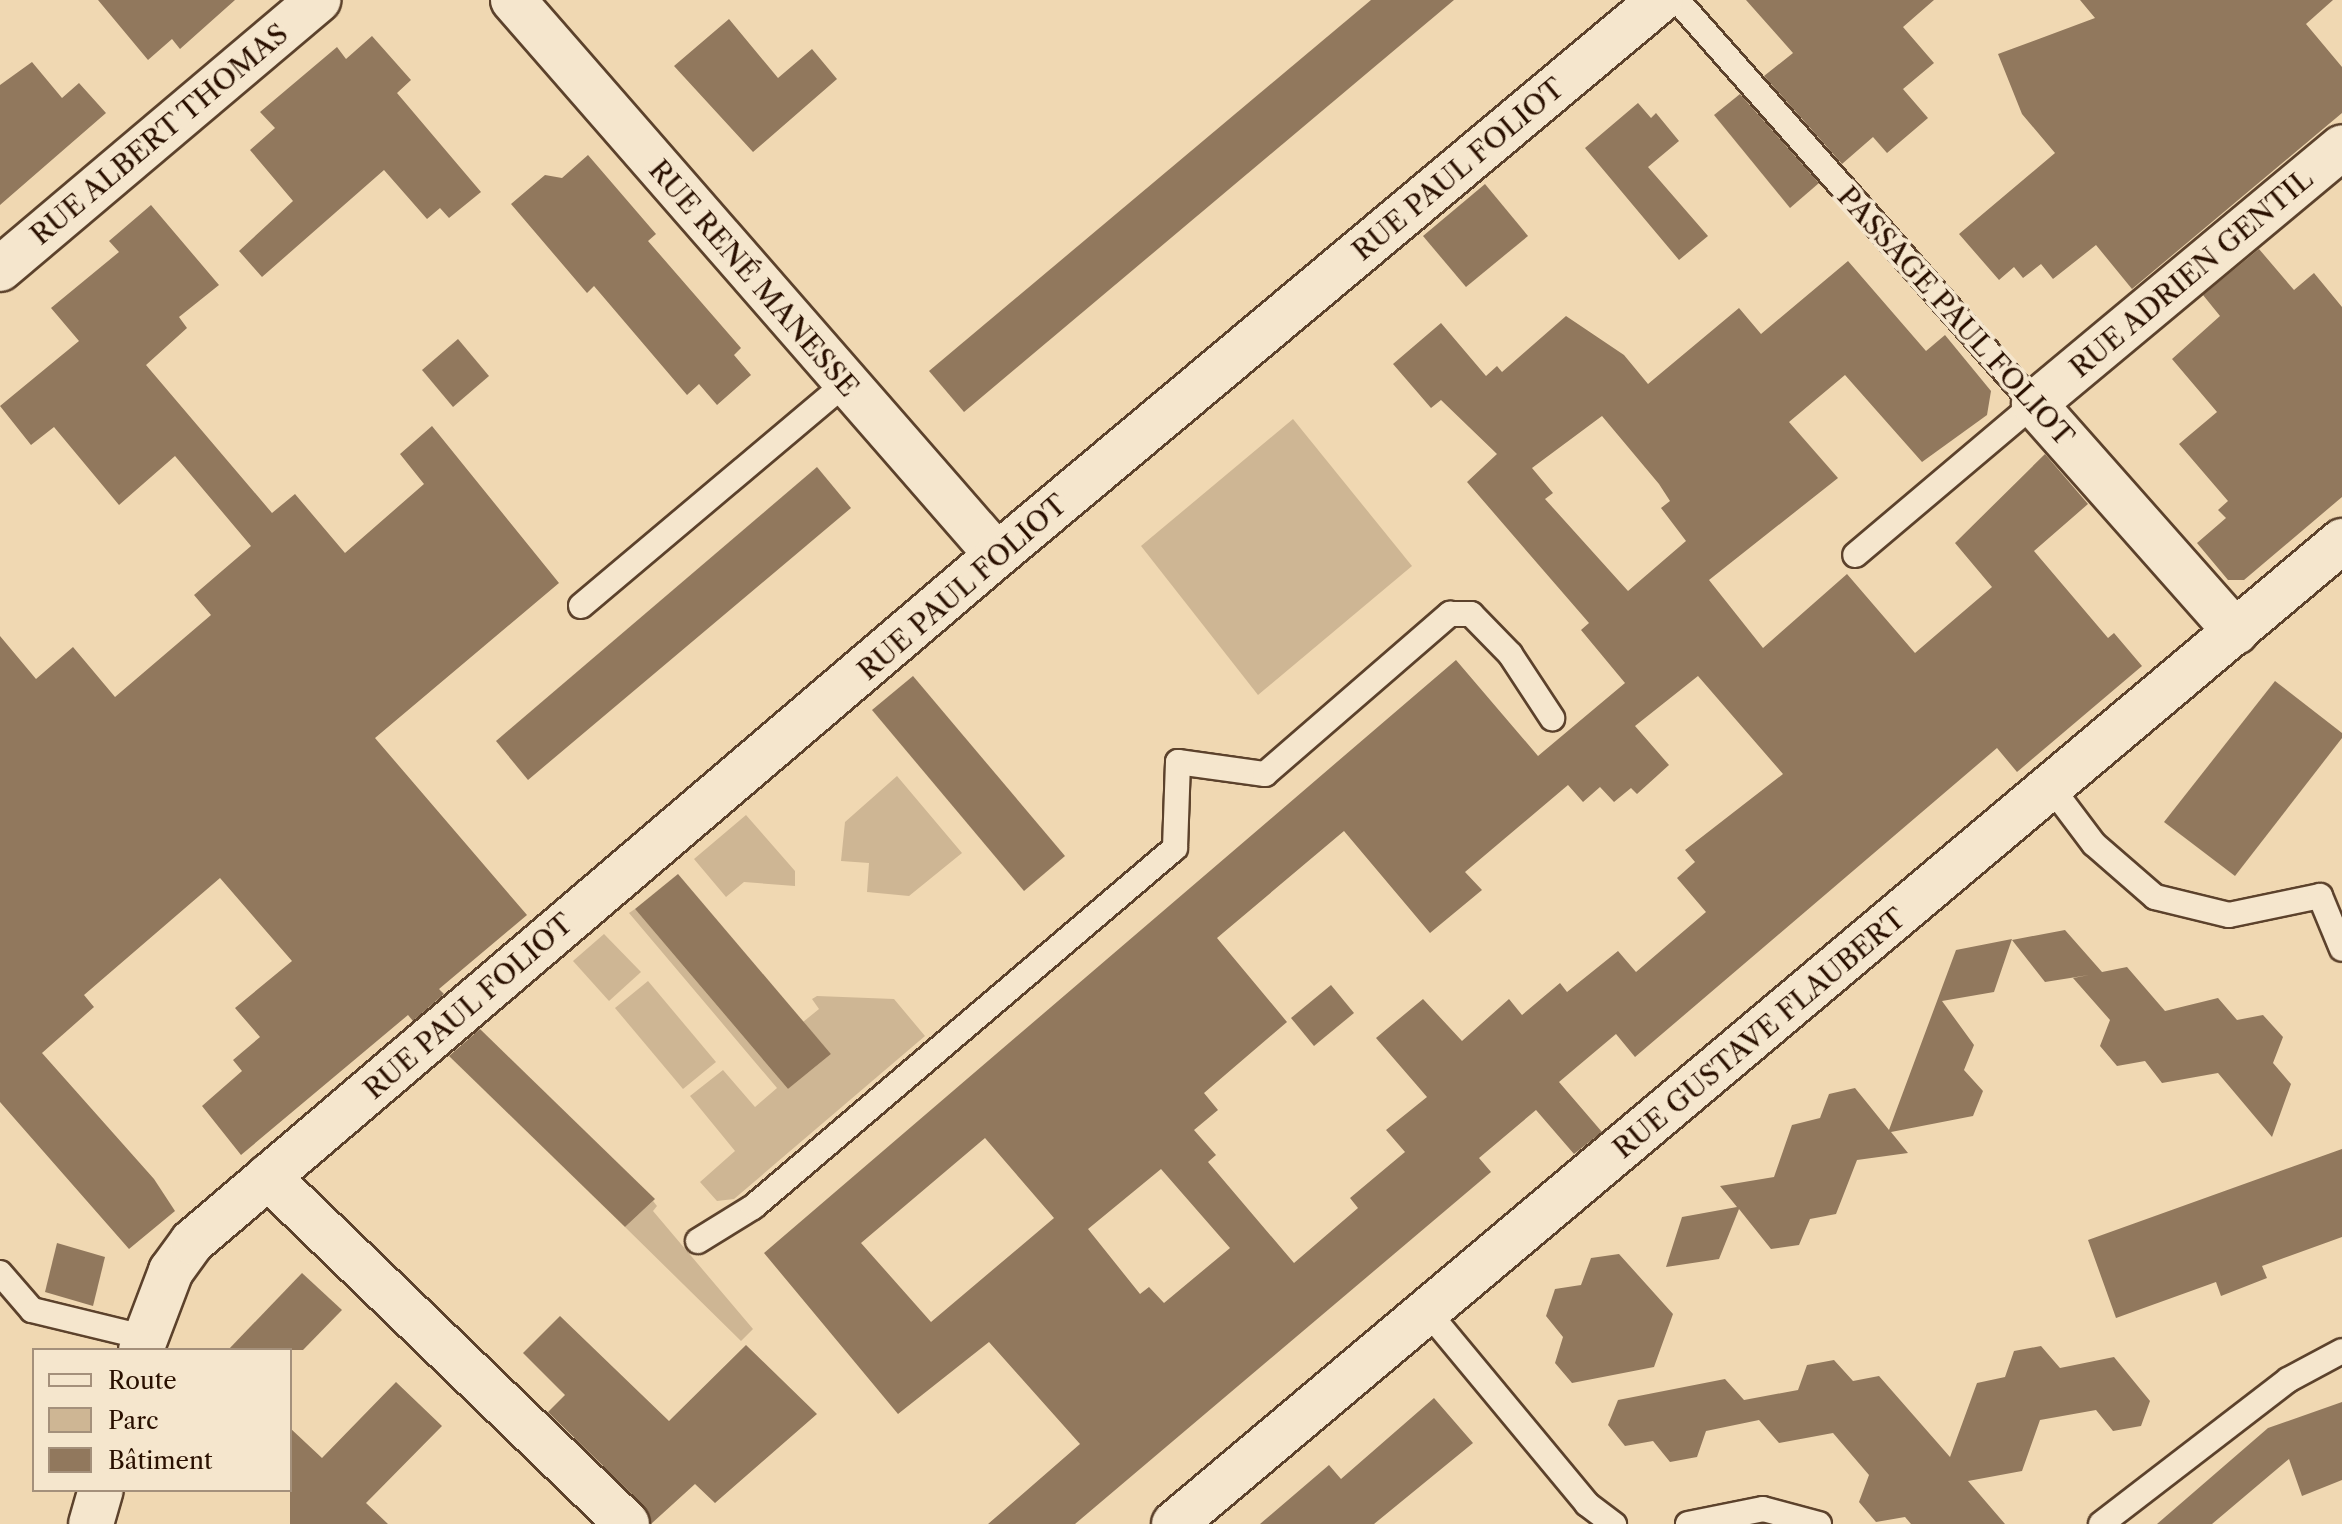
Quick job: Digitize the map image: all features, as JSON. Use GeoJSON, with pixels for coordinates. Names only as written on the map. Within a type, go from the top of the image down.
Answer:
{"type":"FeatureCollection","features":[{"type":"Feature","properties":{"kind":"street","name":"RUE ALBERT THOMAS"},"geometry":{"type":"LineString","coordinates":[[0,269],[318,0]]}},
{"type":"Feature","properties":{"kind":"street","name":"RUE RENÉ MANESSE"},"geometry":{"type":"LineString","coordinates":[[513,0],[997,555]]}},
{"type":"Feature","properties":{"kind":"street","name":"RUE PAUL FOLIOT"},"geometry":{"type":"LineString","coordinates":[[143,1344],[171,1271],[192,1242],[997,555],[1660,0]]}},
{"type":"Feature","properties":{"kind":"street","name":"RUE ADRIEN GENTIL"},"geometry":{"type":"LineString","coordinates":[[2034,404],[2342,147]]}},
{"type":"Feature","properties":{"kind":"street","name":"PASSAGE PAUL FOLIOT"},"geometry":{"type":"LineString","coordinates":[[2034,404],[2236,632]]}},
{"type":"Feature","properties":{"kind":"street","name":"RUE GUSTAVE FLAUBERT"},"geometry":{"type":"LineString","coordinates":[[1174,1524],[2342,541]]}},
{"type":"Feature","properties":{"kind":"street"},"geometry":{"type":"LineString","coordinates":[[268,1177],[627,1524]]}},
{"type":"Feature","properties":{"kind":"street"},"geometry":{"type":"LineString","coordinates":[[91,1524],[100,1492]]}},
{"type":"Feature","properties":{"kind":"lane","name":"PASSAGE PAUL FOLIOT"},"geometry":{"type":"LineString","coordinates":[[1677,0],[2034,404]]}},
{"type":"Feature","properties":{"kind":"lane"},"geometry":{"type":"LineString","coordinates":[[581,606],[846,383]]}},
{"type":"Feature","properties":{"kind":"lane","name":"RUE ADRIEN GENTIL"},"geometry":{"type":"LineString","coordinates":[[1855,555],[2034,404]]}},
{"type":"Feature","properties":{"kind":"lane"},"geometry":{"type":"LineString","coordinates":[[698,1241],[753,1207],[1175,848],[1178,762],[1265,774],[1450,614],[1471,614],[1510,654],[1552,718]]}},
{"type":"Feature","properties":{"kind":"lane"},"geometry":{"type":"LineString","coordinates":[[2051,787],[2094,844],[2155,897],[2229,915],[2320,896],[2342,949]]}},
{"type":"Feature","properties":{"kind":"lane"},"geometry":{"type":"LineString","coordinates":[[0,1273],[32,1310],[143,1344]]}},
{"type":"Feature","properties":{"kind":"lane"},"geometry":{"type":"LineString","coordinates":[[1427,1311],[1587,1504],[1614,1524]]}},
{"type":"Feature","properties":{"kind":"lane"},"geometry":{"type":"LineString","coordinates":[[2101,1524],[2288,1380],[2342,1351]]}},
{"type":"Feature","properties":{"kind":"lane"},"geometry":{"type":"LineString","coordinates":[[1688,1524],[1763,1509],[1819,1524]]}},
{"type":"Feature","properties":{"kind":"green space"},"geometry":{"type":"Polygon","coordinates":[[[1293,419],[1412,566],[1258,695],[1141,546],[1293,419]]]}},
{"type":"Feature","properties":{"kind":"green space"},"geometry":{"type":"Polygon","coordinates":[[[897,776],[962,853],[909,896],[867,892],[869,863],[841,861],[845,822],[897,776]]]}},
{"type":"Feature","properties":{"kind":"green space"},"geometry":{"type":"Polygon","coordinates":[[[746,815],[795,871],[795,886],[744,882],[726,897],[694,859],[746,815]]]}},
{"type":"Feature","properties":{"kind":"green space"},"geometry":{"type":"Polygon","coordinates":[[[635,909],[788,1089],[831,1054],[803,1022],[819,1009],[812,999],[817,996],[894,999],[925,1036],[734,1199],[717,1201],[700,1182],[735,1151],[690,1096],[723,1070],[755,1107],[777,1088],[629,913],[635,909]]]}},
{"type":"Feature","properties":{"kind":"green space"},"geometry":{"type":"Polygon","coordinates":[[[604,934],[641,972],[609,1001],[573,961],[604,934]]]}},
{"type":"Feature","properties":{"kind":"green space"},"geometry":{"type":"Polygon","coordinates":[[[648,981],[716,1062],[683,1089],[615,1008],[648,981]]]}},
{"type":"Feature","properties":{"kind":"green space"},"geometry":{"type":"Polygon","coordinates":[[[653,1201],[657,1206],[653,1211],[753,1329],[741,1341],[625,1227],[653,1201]]]}},
{"type":"Feature","properties":{"kind":"building"},"geometry":{"type":"Polygon","coordinates":[[[98,0],[235,0],[180,49],[172,39],[148,60],[98,0]]]}},
{"type":"Feature","properties":{"kind":"building"},"geometry":{"type":"Polygon","coordinates":[[[1371,0],[1454,0],[964,412],[929,371],[1371,0]]]}},
{"type":"Feature","properties":{"kind":"building"},"geometry":{"type":"Polygon","coordinates":[[[1746,0],[1934,0],[1903,27],[1934,63],[1903,89],[1928,118],[1887,153],[1873,137],[1842,164],[1764,76],[1793,53],[1746,0]]]}},
{"type":"Feature","properties":{"kind":"building"},"geometry":{"type":"Polygon","coordinates":[[[2080,0],[2333,0],[2306,24],[2342,67],[2342,113],[2132,289],[2096,245],[2053,279],[2041,264],[2023,278],[2014,267],[1999,280],[1959,234],[2055,153],[2022,114],[1998,54],[2095,18],[2080,0]]]}},
{"type":"Feature","properties":{"kind":"building"},"geometry":{"type":"Polygon","coordinates":[[[729,19],[778,78],[812,49],[837,79],[753,152],[674,66],[729,19]]]}},
{"type":"Feature","properties":{"kind":"building"},"geometry":{"type":"Polygon","coordinates":[[[372,36],[411,80],[397,93],[481,192],[449,218],[440,208],[427,219],[384,170],[262,277],[239,251],[293,201],[250,150],[275,128],[260,112],[337,47],[346,59],[372,36]]]}},
{"type":"Feature","properties":{"kind":"building"},"geometry":{"type":"Polygon","coordinates":[[[32,62],[62,98],[79,83],[106,113],[0,205],[0,85],[32,62]]]}},
{"type":"Feature","properties":{"kind":"building"},"geometry":{"type":"Polygon","coordinates":[[[1740,94],[1819,183],[1790,208],[1714,115],[1740,94]]]}},
{"type":"Feature","properties":{"kind":"building"},"geometry":{"type":"Polygon","coordinates":[[[1638,103],[1651,118],[1656,113],[1679,141],[1648,167],[1708,236],[1679,260],[1585,148],[1638,103]]]}},
{"type":"Feature","properties":{"kind":"building"},"geometry":{"type":"Polygon","coordinates":[[[588,155],[656,234],[648,241],[741,348],[734,355],[751,375],[717,405],[699,384],[687,395],[594,286],[587,293],[511,204],[545,175],[562,178],[588,155]]]}},
{"type":"Feature","properties":{"kind":"building"},"geometry":{"type":"Polygon","coordinates":[[[1485,184],[1528,236],[1466,287],[1423,236],[1485,184]]]}},
{"type":"Feature","properties":{"kind":"building"},"geometry":{"type":"Polygon","coordinates":[[[151,205],[219,285],[179,317],[187,328],[146,365],[272,513],[295,494],[345,553],[424,484],[400,454],[432,426],[559,583],[375,738],[527,915],[439,989],[444,994],[413,1021],[408,1015],[241,1155],[202,1106],[242,1071],[233,1060],[260,1037],[235,1008],[292,961],[220,878],[84,995],[94,1007],[42,1053],[154,1179],[175,1211],[129,1249],[0,1102],[0,636],[36,679],[73,647],[115,697],[211,615],[194,595],[251,546],[175,456],[119,505],[54,427],[31,445],[0,406],[79,341],[51,308],[119,252],[109,241],[151,205]]]}},
{"type":"Feature","properties":{"kind":"building"},"geometry":{"type":"Polygon","coordinates":[[[2259,249],[2294,290],[2314,273],[2342,307],[2342,497],[2244,580],[2228,580],[2197,543],[2226,518],[2218,510],[2228,501],[2179,444],[2217,412],[2172,359],[2220,316],[2203,295],[2259,249]]]}},
{"type":"Feature","properties":{"kind":"building"},"geometry":{"type":"Polygon","coordinates":[[[1848,261],[1926,351],[1945,335],[1991,391],[1987,415],[1922,462],[1845,375],[1789,422],[1838,478],[1709,580],[1763,648],[1847,574],[1915,653],[1992,587],[1955,543],[2045,454],[2088,504],[2034,551],[2108,638],[2114,633],[2142,666],[2017,772],[1997,748],[1635,1057],[1616,1034],[1559,1082],[1602,1132],[1574,1154],[1536,1110],[1479,1158],[1491,1172],[1075,1524],[988,1524],[1080,1444],[989,1342],[898,1414],[764,1253],[1456,660],[1538,756],[1625,683],[1581,630],[1589,623],[1467,482],[1497,454],[1441,400],[1431,408],[1393,364],[1441,323],[1486,376],[1497,366],[1502,372],[1566,316],[1624,355],[1648,384],[1739,308],[1761,334],[1848,261]],[[1602,416],[1532,468],[1553,493],[1545,499],[1628,591],[1686,541],[1661,508],[1670,501],[1659,484],[1602,416]],[[1698,676],[1635,726],[1669,765],[1637,794],[1631,788],[1614,802],[1600,787],[1583,802],[1568,785],[1465,872],[1482,890],[1430,933],[1344,831],[1217,938],[1287,1022],[1204,1093],[1218,1110],[1194,1130],[1216,1155],[1208,1162],[1294,1263],[1358,1208],[1350,1198],[1405,1152],[1386,1130],[1427,1097],[1376,1038],[1423,999],[1462,1041],[1509,999],[1522,1015],[1560,983],[1567,992],[1618,951],[1636,972],[1706,912],[1677,878],[1695,862],[1685,850],[1783,774],[1698,676]],[[985,1138],[861,1243],[931,1322],[1054,1218],[985,1138]],[[1161,1169],[1088,1229],[1140,1294],[1149,1287],[1164,1303],[1230,1248],[1161,1169]]]}},
{"type":"Feature","properties":{"kind":"building"},"geometry":{"type":"Polygon","coordinates":[[[458,339],[489,376],[453,407],[422,370],[458,339]]]}},
{"type":"Feature","properties":{"kind":"building"},"geometry":{"type":"Polygon","coordinates":[[[817,467],[851,508],[528,780],[496,741],[817,467]]]}},
{"type":"Feature","properties":{"kind":"building"},"geometry":{"type":"Polygon","coordinates":[[[913,676],[1065,856],[1024,891],[872,710],[913,676]]]}},
{"type":"Feature","properties":{"kind":"building"},"geometry":{"type":"Polygon","coordinates":[[[2275,681],[2342,733],[2342,738],[2235,876],[2164,822],[2275,681]]]}},
{"type":"Feature","properties":{"kind":"building"},"geometry":{"type":"Polygon","coordinates":[[[678,874],[831,1054],[788,1089],[635,909],[678,874]]]}},
{"type":"Feature","properties":{"kind":"building"},"geometry":{"type":"Polygon","coordinates":[[[2065,930],[2102,972],[2127,967],[2165,1011],[2218,998],[2237,1020],[2263,1015],[2283,1037],[2273,1063],[2291,1084],[2272,1137],[2218,1073],[2162,1083],[2145,1061],[2117,1066],[2100,1046],[2110,1020],[2073,978],[2089,975],[2045,982],[2012,940],[2065,930]]]}},
{"type":"Feature","properties":{"kind":"building"},"geometry":{"type":"Polygon","coordinates":[[[2012,939],[1994,992],[1942,1001],[1974,1045],[1964,1070],[1983,1091],[1973,1116],[1891,1132],[1908,1153],[1857,1160],[1836,1214],[1810,1219],[1799,1245],[1771,1249],[1739,1209],[1719,1259],[1666,1267],[1682,1217],[1737,1207],[1720,1186],[1774,1177],[1792,1125],[1820,1118],[1829,1094],[1855,1088],[1889,1130],[1956,950],[2012,939]]]}},
{"type":"Feature","properties":{"kind":"building"},"geometry":{"type":"Polygon","coordinates":[[[1331,985],[1354,1013],[1314,1046],[1291,1018],[1331,985]]]}},
{"type":"Feature","properties":{"kind":"building"},"geometry":{"type":"Polygon","coordinates":[[[480,1029],[655,1199],[625,1227],[449,1056],[480,1029]]]}},
{"type":"Feature","properties":{"kind":"building"},"geometry":{"type":"Polygon","coordinates":[[[2342,1149],[2342,1237],[2262,1266],[2267,1278],[2221,1296],[2216,1282],[2116,1318],[2088,1240],[2342,1149]]]}},
{"type":"Feature","properties":{"kind":"building"},"geometry":{"type":"Polygon","coordinates":[[[57,1243],[105,1257],[93,1306],[45,1292],[57,1243]]]}},
{"type":"Feature","properties":{"kind":"building"},"geometry":{"type":"Polygon","coordinates":[[[1619,1254],[1673,1314],[1654,1367],[1572,1383],[1555,1363],[1563,1337],[1546,1316],[1555,1289],[1581,1285],[1591,1258],[1619,1254]]]}},
{"type":"Feature","properties":{"kind":"building"},"geometry":{"type":"Polygon","coordinates":[[[302,1273],[342,1310],[303,1350],[230,1348],[302,1273]]]}},
{"type":"Feature","properties":{"kind":"building"},"geometry":{"type":"Polygon","coordinates":[[[560,1316],[669,1421],[746,1345],[817,1414],[715,1503],[695,1484],[651,1524],[644,1506],[548,1412],[565,1395],[523,1353],[560,1316]]]}},
{"type":"Feature","properties":{"kind":"building"},"geometry":{"type":"Polygon","coordinates":[[[2041,1346],[2060,1368],[2114,1357],[2150,1401],[2141,1426],[2113,1431],[2096,1410],[2040,1420],[2022,1471],[1968,1481],[2005,1524],[1911,1524],[1905,1517],[1876,1522],[1859,1502],[1869,1475],[1833,1433],[1779,1443],[1759,1420],[1706,1431],[1697,1457],[1670,1462],[1653,1441],[1625,1446],[1608,1425],[1618,1400],[1725,1379],[1744,1400],[1798,1390],[1807,1365],[1834,1360],[1853,1381],[1879,1376],[1950,1457],[1977,1383],[2005,1377],[2014,1351],[2041,1346]]]}},
{"type":"Feature","properties":{"kind":"building"},"geometry":{"type":"Polygon","coordinates":[[[396,1382],[442,1426],[366,1503],[388,1524],[290,1524],[292,1430],[322,1458],[396,1382]]]}},
{"type":"Feature","properties":{"kind":"building"},"geometry":{"type":"Polygon","coordinates":[[[1434,1398],[1473,1443],[1374,1524],[1260,1524],[1329,1465],[1341,1479],[1434,1398]]]}},
{"type":"Feature","properties":{"kind":"building"},"geometry":{"type":"Polygon","coordinates":[[[2342,1402],[2342,1480],[2302,1496],[2289,1459],[2212,1524],[2157,1524],[2268,1428],[2342,1402]]]}}]}
